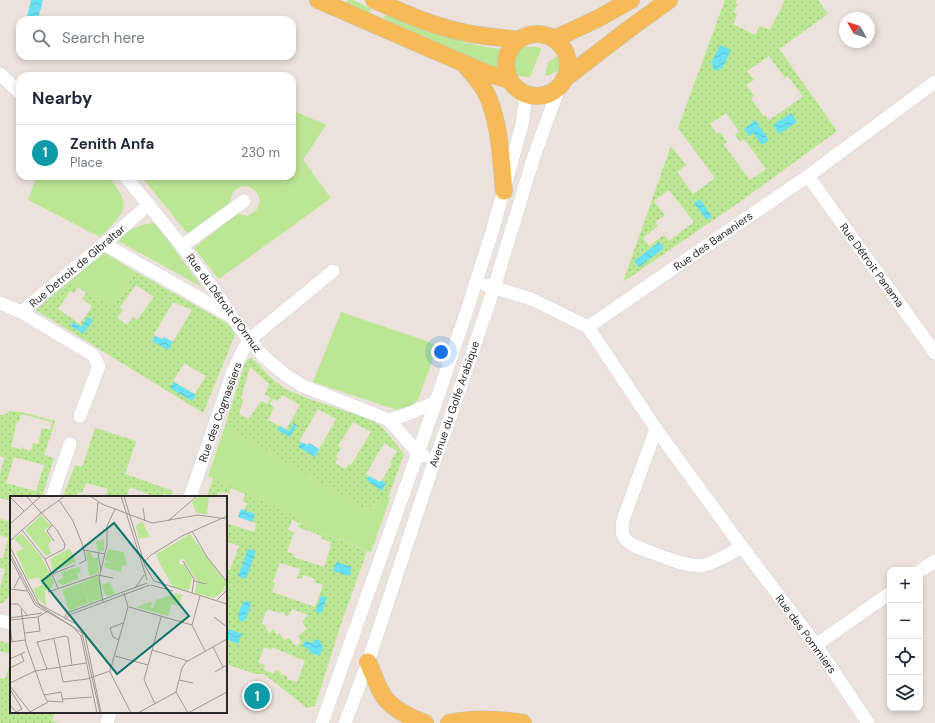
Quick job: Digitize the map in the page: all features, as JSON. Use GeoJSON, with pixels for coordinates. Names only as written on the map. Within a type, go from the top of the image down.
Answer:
{"type":"FeatureCollection","features":[{"type":"Feature","properties":{"kind":"main road"},"geometry":{"type":"LineString","coordinates":[[318,0],[486,73],[509,80]]}},
{"type":"Feature","properties":{"kind":"main road"},"geometry":{"type":"LineString","coordinates":[[374,0],[388,3],[420,19],[449,29],[519,40]]}},
{"type":"Feature","properties":{"kind":"main road"},"geometry":{"type":"LineString","coordinates":[[554,39],[597,19],[631,0]]}},
{"type":"Feature","properties":{"kind":"main road"},"geometry":{"type":"LineString","coordinates":[[562,82],[568,64],[567,57],[564,50],[554,39],[540,34],[525,36],[513,45],[506,58],[509,80],[514,86],[526,94],[541,96],[555,90],[562,82],[629,29],[669,0]]}},
{"type":"Feature","properties":{"kind":"main road"},"geometry":{"type":"LineString","coordinates":[[463,63],[485,92],[491,108],[498,135],[504,191]]}},
{"type":"Feature","properties":{"kind":"main road"},"geometry":{"type":"LineString","coordinates":[[368,662],[379,689],[387,700],[395,708],[425,723]]}},
{"type":"Feature","properties":{"kind":"main road"},"geometry":{"type":"LineString","coordinates":[[449,723],[480,720],[509,720],[523,723]]}},
{"type":"Feature","properties":{"kind":"street"},"geometry":{"type":"LineString","coordinates":[[0,74],[16,89]]}},
{"type":"Feature","properties":{"kind":"street","name":"Avenue du Golfe Arabique"},"geometry":{"type":"LineString","coordinates":[[345,723],[368,662],[434,462],[494,288],[534,156],[562,82]]}},
{"type":"Feature","properties":{"kind":"street","name":"Rue des Bananiers"},"geometry":{"type":"LineString","coordinates":[[588,327],[808,176],[935,82]]}},
{"type":"Feature","properties":{"kind":"street","name":"Avenue du Golfe Arabique"},"geometry":{"type":"LineString","coordinates":[[322,723],[436,402],[476,282],[504,191],[522,125],[526,94]]}},
{"type":"Feature","properties":{"kind":"street","name":"Rue Détroit Panama"},"geometry":{"type":"LineString","coordinates":[[808,176],[935,353]]}},
{"type":"Feature","properties":{"kind":"street","name":"Rue du Détroit d'Ormuz"},"geometry":{"type":"LineString","coordinates":[[128,180],[182,246],[214,288],[231,316],[264,357],[296,382],[314,391],[388,420],[418,453],[434,462]]}},
{"type":"Feature","properties":{"kind":"street"},"geometry":{"type":"LineString","coordinates":[[182,246],[244,201]]}},
{"type":"Feature","properties":{"kind":"street","name":"Rue Detroit de Gibraltar"},"geometry":{"type":"LineString","coordinates":[[0,302],[21,312],[104,244],[149,204]]}},
{"type":"Feature","properties":{"kind":"street"},"geometry":{"type":"LineString","coordinates":[[104,244],[231,316]]}},
{"type":"Feature","properties":{"kind":"street","name":"Rue des Cognassiers"},"geometry":{"type":"LineString","coordinates":[[190,496],[230,380],[239,358],[249,340],[334,271]]}},
{"type":"Feature","properties":{"kind":"street"},"geometry":{"type":"LineString","coordinates":[[476,282],[541,303],[588,327]]}},
{"type":"Feature","properties":{"kind":"street"},"geometry":{"type":"LineString","coordinates":[[21,312],[93,355],[96,360],[99,366],[80,416]]}},
{"type":"Feature","properties":{"kind":"street","name":"Rue des Pommiers"},"geometry":{"type":"LineString","coordinates":[[588,327],[656,429],[816,646],[868,723]]}},
{"type":"Feature","properties":{"kind":"street"},"geometry":{"type":"LineString","coordinates":[[388,420],[436,402]]}},
{"type":"Feature","properties":{"kind":"street"},"geometry":{"type":"LineString","coordinates":[[656,429],[623,520],[623,538],[637,547],[696,566],[704,566],[742,547]]}},
{"type":"Feature","properties":{"kind":"street"},"geometry":{"type":"LineString","coordinates":[[52,496],[70,444]]}},
{"type":"Feature","properties":{"kind":"street"},"geometry":{"type":"LineString","coordinates":[[923,569],[935,561]]}},
{"type":"Feature","properties":{"kind":"street"},"geometry":{"type":"LineString","coordinates":[[816,646],[887,595]]}},
{"type":"Feature","properties":{"kind":"street"},"geometry":{"type":"LineString","coordinates":[[107,723],[110,713]]}},
{"type":"Feature","properties":{"kind":"green space"},"geometry":{"type":"Polygon","coordinates":[[[347,0],[353,0],[370,8],[371,11],[367,13],[347,4],[347,0]]]}},
{"type":"Feature","properties":{"kind":"green space"},"geometry":{"type":"Polygon","coordinates":[[[725,0],[737,0],[735,3],[738,4],[734,12],[737,14],[733,24],[755,35],[760,26],[770,30],[785,0],[818,0],[828,14],[779,49],[837,131],[741,201],[623,282],[671,146],[686,165],[677,172],[693,194],[715,178],[678,128],[725,0]],[[769,56],[747,71],[754,80],[746,85],[754,96],[751,98],[763,116],[765,115],[769,120],[803,97],[788,76],[785,78],[769,56]],[[726,113],[710,124],[717,134],[720,132],[727,142],[724,145],[750,180],[766,169],[744,139],[740,142],[735,135],[739,131],[726,113]],[[669,190],[654,201],[665,215],[655,222],[658,226],[643,238],[649,246],[664,235],[669,241],[694,222],[669,190]],[[659,242],[634,261],[638,266],[664,248],[659,242]]]}},
{"type":"Feature","properties":{"kind":"green space"},"geometry":{"type":"Polygon","coordinates":[[[387,15],[444,36],[473,44],[503,49],[537,47],[541,50],[530,77],[517,76],[500,70],[387,20],[384,18],[387,15]]]}},
{"type":"Feature","properties":{"kind":"green space"},"geometry":{"type":"Polygon","coordinates":[[[558,56],[562,61],[560,70],[547,76],[545,75],[548,62],[558,56]]]}},
{"type":"Feature","properties":{"kind":"green space"},"geometry":{"type":"Polygon","coordinates":[[[296,112],[326,125],[303,160],[331,198],[219,279],[194,248],[237,214],[247,216],[256,211],[260,201],[258,194],[249,187],[244,186],[239,188],[231,196],[230,203],[188,234],[144,180],[296,180],[296,112]]]}},
{"type":"Feature","properties":{"kind":"green space"},"geometry":{"type":"Polygon","coordinates":[[[36,180],[110,180],[121,194],[124,203],[121,214],[100,237],[28,200],[36,180]]]}},
{"type":"Feature","properties":{"kind":"green space"},"geometry":{"type":"Polygon","coordinates":[[[155,223],[202,287],[118,241],[134,228],[155,223]]]}},
{"type":"Feature","properties":{"kind":"green space"},"geometry":{"type":"Polygon","coordinates":[[[103,252],[136,272],[112,307],[69,281],[103,252]]]}},
{"type":"Feature","properties":{"kind":"green space"},"geometry":{"type":"Polygon","coordinates":[[[136,272],[225,322],[232,328],[235,335],[203,413],[36,310],[69,281],[112,307],[136,272]],[[136,285],[120,307],[123,310],[117,318],[127,325],[133,317],[137,320],[154,297],[136,285]],[[78,287],[74,293],[70,291],[58,309],[80,324],[92,306],[82,299],[86,293],[78,287]],[[173,302],[154,334],[155,336],[152,340],[168,350],[192,310],[173,302]],[[184,363],[173,381],[195,394],[206,376],[184,363]],[[174,382],[171,388],[192,401],[195,395],[174,382]]]}},
{"type":"Feature","properties":{"kind":"green space"},"geometry":{"type":"Polygon","coordinates":[[[341,312],[438,345],[418,400],[406,408],[397,410],[313,382],[341,312]]]}},
{"type":"Feature","properties":{"kind":"green space"},"geometry":{"type":"Polygon","coordinates":[[[252,358],[271,378],[285,389],[312,400],[372,420],[382,427],[404,454],[388,498],[365,509],[225,426],[245,363],[248,359],[252,358]],[[250,367],[241,398],[243,400],[239,414],[249,419],[261,401],[267,404],[271,398],[265,394],[269,384],[250,367]],[[282,395],[278,401],[273,399],[270,404],[274,407],[268,420],[280,426],[277,430],[289,431],[286,430],[300,405],[282,395]],[[318,409],[300,440],[301,442],[298,447],[315,457],[336,419],[318,409]],[[353,422],[338,446],[341,448],[336,457],[338,458],[335,463],[345,469],[349,464],[351,465],[371,432],[353,422]],[[384,443],[366,474],[369,476],[366,480],[382,490],[386,484],[382,480],[392,464],[390,462],[397,451],[384,443]]]}},
{"type":"Feature","properties":{"kind":"green space"},"geometry":{"type":"Polygon","coordinates":[[[10,411],[21,412],[55,421],[44,455],[54,458],[42,496],[10,496],[10,501],[0,498],[0,474],[4,458],[0,456],[0,415],[4,415],[10,411]],[[21,414],[19,422],[17,421],[11,447],[21,449],[21,447],[31,451],[33,443],[38,444],[42,428],[50,430],[52,422],[21,414]],[[14,457],[6,483],[36,491],[44,465],[14,457]]]}},
{"type":"Feature","properties":{"kind":"green space"},"geometry":{"type":"Polygon","coordinates":[[[225,426],[365,509],[391,496],[371,552],[309,528],[293,515],[208,476],[225,426]]]}},
{"type":"Feature","properties":{"kind":"green space"},"geometry":{"type":"Polygon","coordinates":[[[95,428],[136,441],[125,474],[173,491],[171,496],[168,496],[164,493],[162,496],[153,496],[130,487],[126,496],[105,496],[108,489],[86,483],[82,493],[78,492],[76,496],[63,496],[75,465],[82,467],[95,428]]]}},
{"type":"Feature","properties":{"kind":"green space"},"geometry":{"type":"Polygon","coordinates":[[[213,478],[293,515],[309,528],[367,551],[341,624],[315,706],[307,708],[264,674],[256,674],[227,664],[227,639],[238,644],[228,630],[227,632],[227,569],[230,570],[239,546],[227,541],[227,523],[254,532],[257,524],[252,522],[255,514],[244,510],[247,503],[243,501],[245,494],[231,488],[229,494],[225,492],[217,493],[218,496],[207,496],[213,478]],[[292,520],[288,530],[294,532],[287,552],[294,554],[293,557],[324,567],[331,546],[330,542],[322,539],[322,536],[298,527],[300,523],[292,520]],[[280,563],[273,581],[275,583],[272,592],[315,607],[323,585],[314,582],[315,579],[304,575],[301,579],[297,578],[300,569],[280,563]],[[244,601],[238,617],[245,621],[251,605],[244,601]],[[267,609],[261,624],[265,625],[269,634],[273,629],[277,635],[279,633],[284,640],[289,638],[296,646],[301,642],[298,636],[307,629],[302,622],[308,615],[292,609],[289,615],[286,616],[284,612],[279,613],[267,609]],[[264,647],[258,663],[265,665],[264,670],[274,674],[275,670],[281,672],[280,674],[287,676],[287,679],[297,682],[305,661],[272,647],[271,650],[264,647]]]}},
{"type":"Feature","properties":{"kind":"green space"},"geometry":{"type":"Polygon","coordinates":[[[0,519],[10,522],[10,554],[8,561],[10,562],[10,592],[5,601],[0,604],[0,588],[5,569],[0,568],[0,558],[3,558],[8,538],[0,535],[0,519]]]}},
{"type":"Feature","properties":{"kind":"green space"},"geometry":{"type":"Polygon","coordinates":[[[0,641],[10,644],[10,654],[0,651],[0,641]]]}},
{"type":"Feature","properties":{"kind":"green space"},"geometry":{"type":"Polygon","coordinates":[[[10,663],[10,713],[55,713],[52,721],[59,723],[0,723],[0,678],[5,679],[10,663]]]}},
{"type":"Feature","properties":{"kind":"water"},"geometry":{"type":"Polygon","coordinates":[[[31,0],[43,0],[39,16],[27,16],[31,0]]]}},
{"type":"Feature","properties":{"kind":"water"},"geometry":{"type":"Polygon","coordinates":[[[720,45],[731,50],[722,69],[720,68],[716,71],[713,69],[713,65],[711,64],[720,45]]]}},
{"type":"Feature","properties":{"kind":"water"},"geometry":{"type":"Polygon","coordinates":[[[791,113],[797,122],[779,134],[773,125],[791,113]]]}},
{"type":"Feature","properties":{"kind":"water"},"geometry":{"type":"Polygon","coordinates":[[[755,120],[769,140],[762,145],[753,133],[749,136],[744,129],[755,120]]]}},
{"type":"Feature","properties":{"kind":"water"},"geometry":{"type":"Polygon","coordinates":[[[700,199],[712,217],[707,220],[694,203],[700,199]]]}},
{"type":"Feature","properties":{"kind":"water"},"geometry":{"type":"Polygon","coordinates":[[[659,242],[664,248],[639,267],[634,261],[659,242]]]}},
{"type":"Feature","properties":{"kind":"water"},"geometry":{"type":"Polygon","coordinates":[[[88,317],[93,320],[83,334],[71,326],[73,322],[81,327],[88,317]]]}},
{"type":"Feature","properties":{"kind":"water"},"geometry":{"type":"Polygon","coordinates":[[[155,336],[162,339],[164,337],[173,342],[168,350],[152,341],[155,336]]]}},
{"type":"Feature","properties":{"kind":"water"},"geometry":{"type":"Polygon","coordinates":[[[174,382],[196,395],[192,401],[170,388],[174,382]]]}},
{"type":"Feature","properties":{"kind":"water"},"geometry":{"type":"Polygon","coordinates":[[[294,423],[297,425],[290,437],[277,430],[280,426],[289,431],[294,423]]]}},
{"type":"Feature","properties":{"kind":"water"},"geometry":{"type":"Polygon","coordinates":[[[301,442],[308,445],[309,443],[319,449],[315,457],[298,447],[301,442]]]}},
{"type":"Feature","properties":{"kind":"water"},"geometry":{"type":"Polygon","coordinates":[[[369,476],[380,482],[382,480],[386,484],[382,491],[366,480],[369,476]]]}},
{"type":"Feature","properties":{"kind":"water"},"geometry":{"type":"Polygon","coordinates":[[[241,509],[255,514],[252,522],[238,517],[241,509]]]}},
{"type":"Feature","properties":{"kind":"water"},"geometry":{"type":"Polygon","coordinates":[[[248,549],[256,551],[246,579],[238,576],[248,549]]]}},
{"type":"Feature","properties":{"kind":"water"},"geometry":{"type":"Polygon","coordinates":[[[336,562],[352,567],[349,576],[333,571],[336,562]]]}},
{"type":"Feature","properties":{"kind":"water"},"geometry":{"type":"Polygon","coordinates":[[[321,596],[327,597],[322,613],[315,612],[321,596]]]}},
{"type":"Feature","properties":{"kind":"water"},"geometry":{"type":"Polygon","coordinates":[[[245,601],[248,601],[251,605],[246,619],[242,622],[239,620],[239,613],[245,601]]]}},
{"type":"Feature","properties":{"kind":"water"},"geometry":{"type":"Polygon","coordinates":[[[229,629],[242,634],[238,644],[227,639],[229,629]]]}},
{"type":"Feature","properties":{"kind":"water"},"geometry":{"type":"Polygon","coordinates":[[[314,639],[321,641],[320,644],[323,645],[320,656],[309,652],[310,650],[303,646],[305,641],[313,643],[314,639]]]}},
{"type":"Feature","properties":{"kind":"place","name":"Zenith Anfa"},"geometry":{"type":"Point","coordinates":[257,696]}}]}
